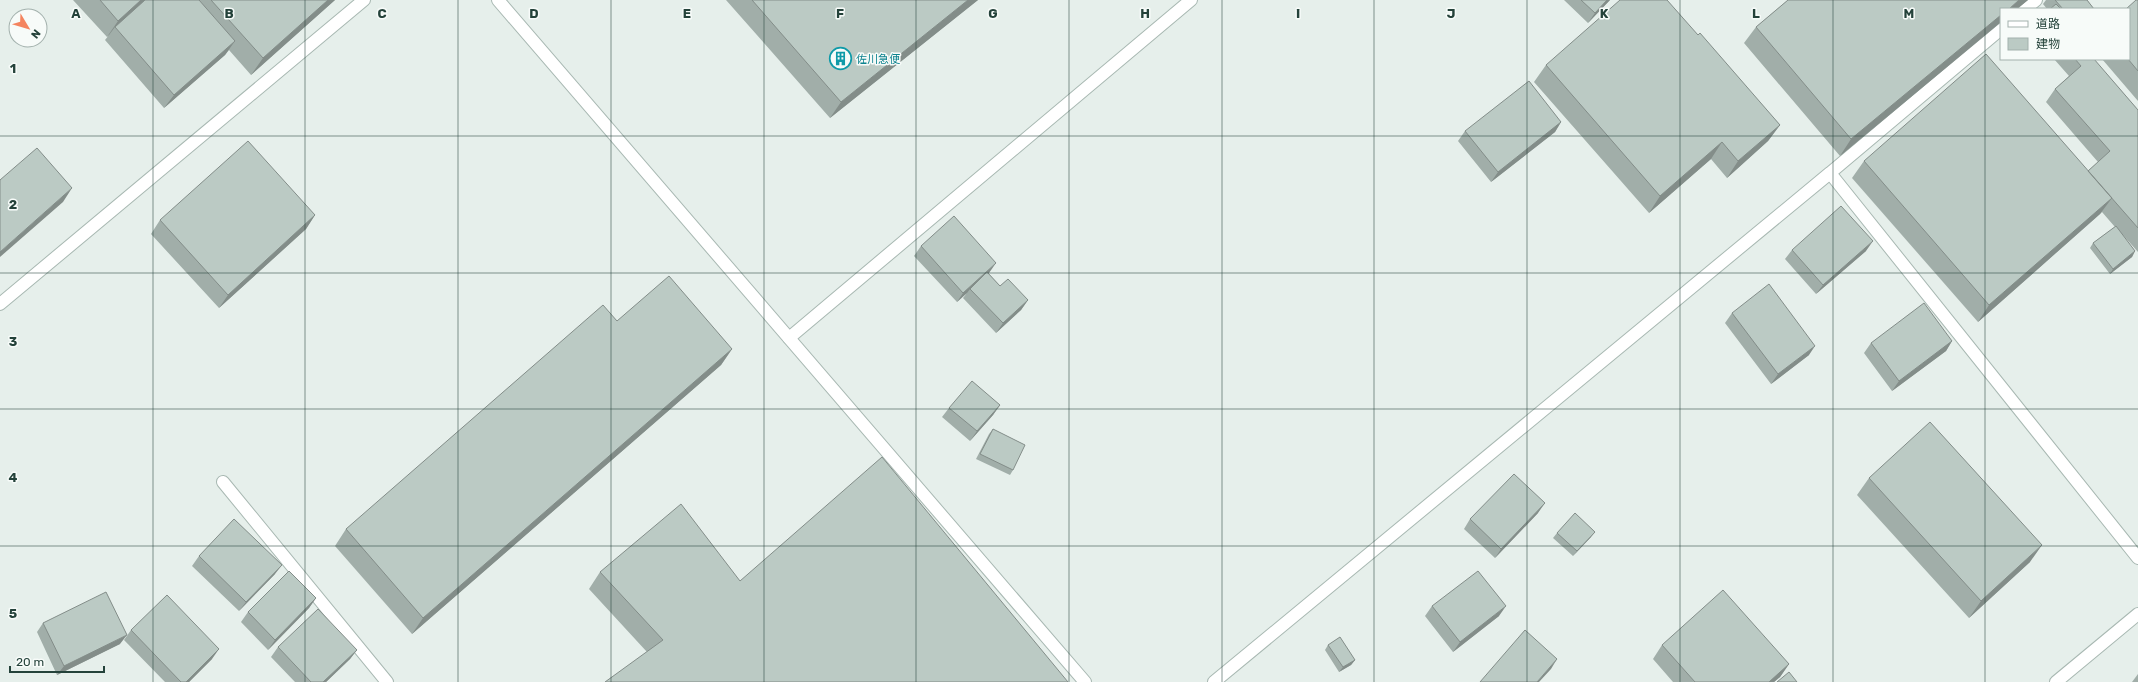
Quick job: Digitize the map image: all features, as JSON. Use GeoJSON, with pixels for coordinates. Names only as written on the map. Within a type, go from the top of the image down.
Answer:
{"type":"FeatureCollection","features":[{"type":"Feature","properties":{"kind":"street"},"geometry":{"type":"LineString","coordinates":[[0,304],[364,0]]}},
{"type":"Feature","properties":{"kind":"street"},"geometry":{"type":"LineString","coordinates":[[498,0],[1085,682]]}},
{"type":"Feature","properties":{"kind":"street"},"geometry":{"type":"LineString","coordinates":[[789,338],[1191,0]]}},
{"type":"Feature","properties":{"kind":"street"},"geometry":{"type":"LineString","coordinates":[[2026,8],[2036,0]]}},
{"type":"Feature","properties":{"kind":"street"},"geometry":{"type":"LineString","coordinates":[[1214,682],[1830,173],[2000,30]]}},
{"type":"Feature","properties":{"kind":"street"},"geometry":{"type":"LineString","coordinates":[[1830,173],[2138,558]]}},
{"type":"Feature","properties":{"kind":"street"},"geometry":{"type":"LineString","coordinates":[[223,482],[382,680]]}},
{"type":"Feature","properties":{"kind":"street"},"geometry":{"type":"LineString","coordinates":[[2056,682],[2138,614]]}},
{"type":"Feature","properties":{"kind":"building"},"geometry":{"type":"Polygon","coordinates":[[[100,0],[141,0],[118,21],[100,0]]]}},
{"type":"Feature","properties":{"kind":"building"},"geometry":{"type":"Polygon","coordinates":[[[145,0],[199,0],[235,41],[174,95],[115,27],[145,0]]]}},
{"type":"Feature","properties":{"kind":"building"},"geometry":{"type":"Polygon","coordinates":[[[211,0],[328,0],[263,58],[211,0]]]}},
{"type":"Feature","properties":{"kind":"building","name":"佐川急便"},"geometry":{"type":"Polygon","coordinates":[[[752,0],[968,0],[841,102],[752,0]]]}},
{"type":"Feature","properties":{"kind":"building"},"geometry":{"type":"Polygon","coordinates":[[[1581,0],[1607,0],[1595,13],[1581,0]]]}},
{"type":"Feature","properties":{"kind":"building"},"geometry":{"type":"Polygon","coordinates":[[[1620,0],[1667,0],[1698,35],[1700,33],[1780,125],[1738,161],[1722,142],[1660,196],[1546,65],[1620,0]]]}},
{"type":"Feature","properties":{"kind":"building"},"geometry":{"type":"Polygon","coordinates":[[[1788,0],[2019,0],[2010,8],[2000,8],[2000,16],[1851,139],[1756,27],[1788,0]]]}},
{"type":"Feature","properties":{"kind":"building"},"geometry":{"type":"Polygon","coordinates":[[[2055,0],[2087,0],[2093,8],[2062,8],[2055,0]]]}},
{"type":"Feature","properties":{"kind":"building"},"geometry":{"type":"Polygon","coordinates":[[[2138,0],[2138,71],[2129,60],[2130,8],[2127,8],[2138,0]]]}},
{"type":"Feature","properties":{"kind":"building"},"geometry":{"type":"Polygon","coordinates":[[[2056,4],[2060,8],[2051,8],[2056,4]]]}},
{"type":"Feature","properties":{"kind":"building"},"geometry":{"type":"Polygon","coordinates":[[[1986,54],[2112,198],[1989,305],[1864,161],[1986,54]]]}},
{"type":"Feature","properties":{"kind":"building"},"geometry":{"type":"Polygon","coordinates":[[[2076,60],[2095,60],[2138,110],[2138,228],[2088,171],[2110,151],[2055,89],[2081,66],[2076,60]]]}},
{"type":"Feature","properties":{"kind":"building"},"geometry":{"type":"Polygon","coordinates":[[[1529,81],[1561,122],[1498,172],[1465,131],[1529,81]]]}},
{"type":"Feature","properties":{"kind":"building"},"geometry":{"type":"Polygon","coordinates":[[[248,141],[315,215],[228,295],[160,220],[248,141]]]}},
{"type":"Feature","properties":{"kind":"building"},"geometry":{"type":"Polygon","coordinates":[[[37,148],[72,188],[0,252],[0,180],[37,148]]]}},
{"type":"Feature","properties":{"kind":"building"},"geometry":{"type":"Polygon","coordinates":[[[1841,206],[1873,241],[1823,285],[1792,250],[1841,206]]]}},
{"type":"Feature","properties":{"kind":"building"},"geometry":{"type":"Polygon","coordinates":[[[954,216],[996,263],[963,293],[921,246],[954,216]]]}},
{"type":"Feature","properties":{"kind":"building"},"geometry":{"type":"Polygon","coordinates":[[[2116,226],[2135,251],[2113,269],[2093,243],[2116,226]]]}},
{"type":"Feature","properties":{"kind":"building"},"geometry":{"type":"Polygon","coordinates":[[[987,272],[1000,286],[1008,279],[1028,300],[1003,323],[970,289],[987,272]]]}},
{"type":"Feature","properties":{"kind":"building"},"geometry":{"type":"Polygon","coordinates":[[[669,276],[732,349],[423,618],[346,529],[603,305],[617,321],[669,276]]]}},
{"type":"Feature","properties":{"kind":"building"},"geometry":{"type":"Polygon","coordinates":[[[1769,284],[1815,346],[1778,374],[1732,313],[1769,284]]]}},
{"type":"Feature","properties":{"kind":"building"},"geometry":{"type":"Polygon","coordinates":[[[1924,303],[1952,341],[1899,381],[1871,343],[1924,303]]]}},
{"type":"Feature","properties":{"kind":"building"},"geometry":{"type":"Polygon","coordinates":[[[972,381],[1000,405],[977,431],[949,408],[972,381]]]}},
{"type":"Feature","properties":{"kind":"building"},"geometry":{"type":"Polygon","coordinates":[[[1930,422],[2042,545],[1981,601],[1869,478],[1930,422]]]}},
{"type":"Feature","properties":{"kind":"building"},"geometry":{"type":"Polygon","coordinates":[[[993,429],[1025,445],[1013,470],[980,454],[993,429]]]}},
{"type":"Feature","properties":{"kind":"building"},"geometry":{"type":"Polygon","coordinates":[[[882,457],[1068,682],[605,682],[663,640],[600,572],[681,504],[740,581],[882,457]]]}},
{"type":"Feature","properties":{"kind":"building"},"geometry":{"type":"Polygon","coordinates":[[[1514,474],[1545,503],[1501,549],[1470,519],[1514,474]]]}},
{"type":"Feature","properties":{"kind":"building"},"geometry":{"type":"Polygon","coordinates":[[[1575,513],[1595,532],[1577,551],[1557,533],[1575,513]]]}},
{"type":"Feature","properties":{"kind":"building"},"geometry":{"type":"Polygon","coordinates":[[[234,519],[282,565],[246,602],[199,556],[234,519]]]}},
{"type":"Feature","properties":{"kind":"building"},"geometry":{"type":"Polygon","coordinates":[[[289,571],[316,598],[275,640],[248,612],[289,571]]]}},
{"type":"Feature","properties":{"kind":"building"},"geometry":{"type":"Polygon","coordinates":[[[1478,571],[1506,606],[1460,642],[1432,606],[1478,571]]]}},
{"type":"Feature","properties":{"kind":"building"},"geometry":{"type":"Polygon","coordinates":[[[1723,590],[1789,664],[1769,682],[1695,682],[1662,645],[1723,590]]]}},
{"type":"Feature","properties":{"kind":"building"},"geometry":{"type":"Polygon","coordinates":[[[106,592],[127,635],[64,666],[43,623],[106,592]]]}},
{"type":"Feature","properties":{"kind":"building"},"geometry":{"type":"Polygon","coordinates":[[[167,595],[219,649],[186,682],[181,682],[131,630],[167,595]]]}},
{"type":"Feature","properties":{"kind":"building"},"geometry":{"type":"Polygon","coordinates":[[[318,609],[357,650],[323,682],[311,682],[278,647],[318,609]]]}},
{"type":"Feature","properties":{"kind":"building"},"geometry":{"type":"Polygon","coordinates":[[[1525,630],[1557,659],[1537,682],[1480,682],[1525,630]]]}},
{"type":"Feature","properties":{"kind":"building"},"geometry":{"type":"Polygon","coordinates":[[[1340,637],[1355,660],[1343,667],[1328,645],[1340,637]]]}},
{"type":"Feature","properties":{"kind":"building"},"geometry":{"type":"Polygon","coordinates":[[[1789,672],[1797,682],[1777,682],[1789,672]]]}},
{"type":"Feature","properties":{"kind":"place","name":"佐川急便"},"geometry":{"type":"Point","coordinates":[841,59]}}]}
